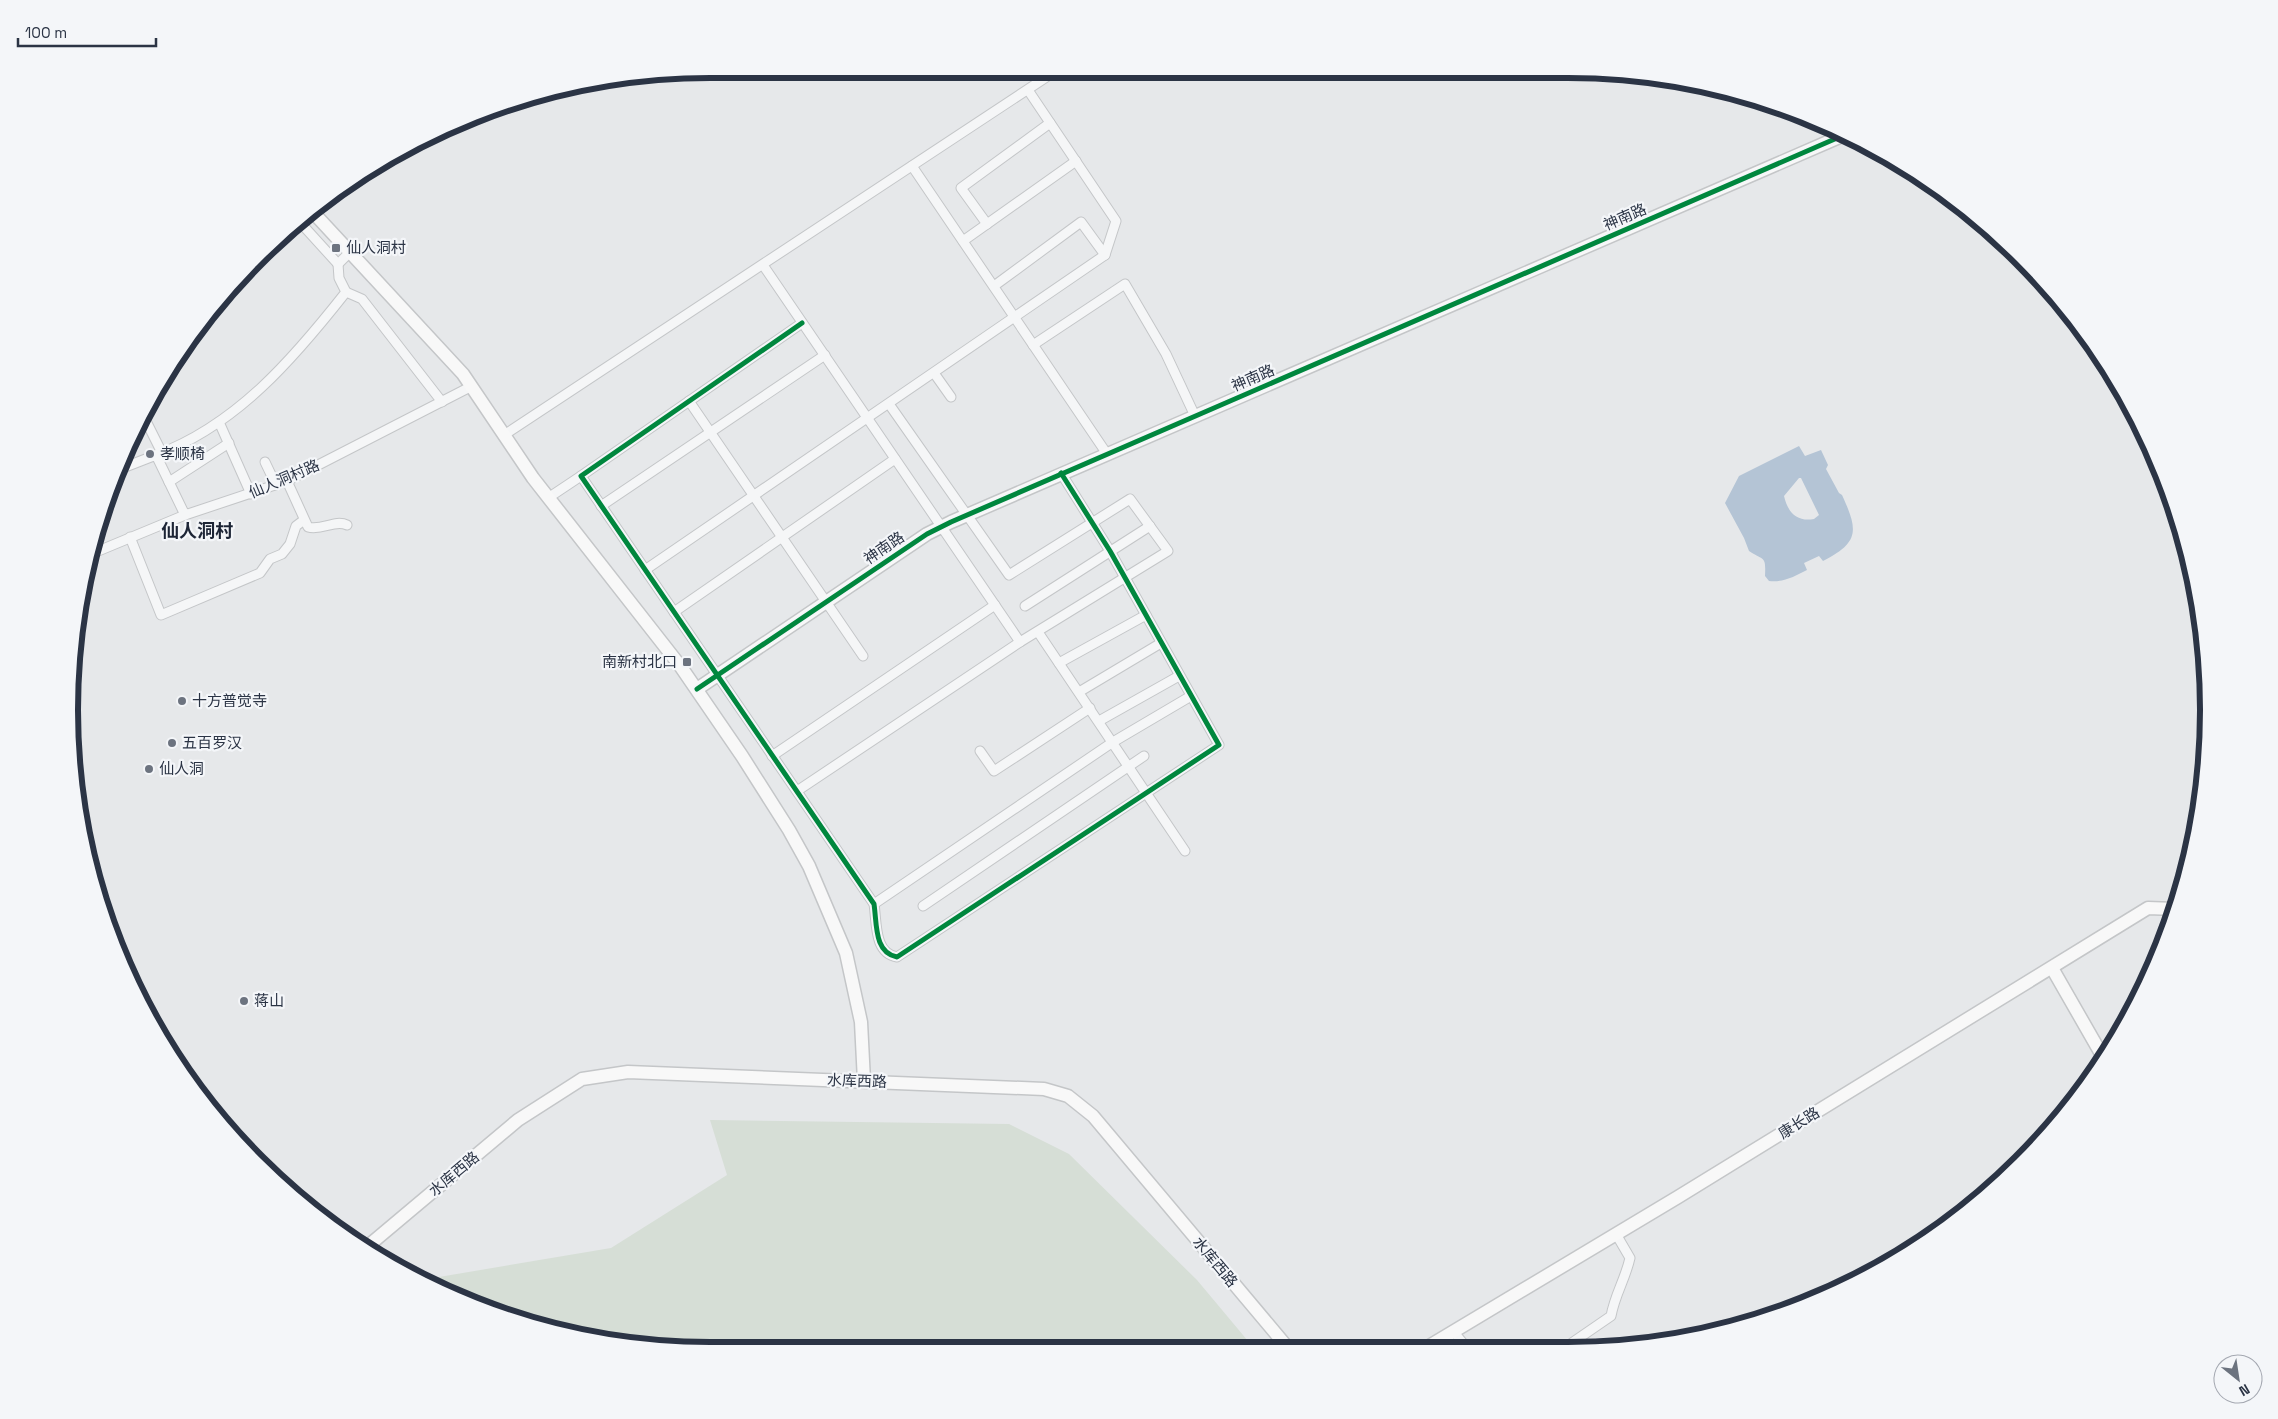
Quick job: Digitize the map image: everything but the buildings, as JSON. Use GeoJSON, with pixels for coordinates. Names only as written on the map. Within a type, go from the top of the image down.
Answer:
{"type":"FeatureCollection","features":[{"type":"Feature","properties":{"kind":"street"},"geometry":{"type":"LineString","coordinates":[[504,435],[1047,77]]}},
{"type":"Feature","properties":{"kind":"street"},"geometry":{"type":"LineString","coordinates":[[645,570],[1105,255],[1116,221],[1028,90]]}},
{"type":"Feature","properties":{"kind":"street"},"geometry":{"type":"LineString","coordinates":[[987,224],[961,188],[1050,123]]}},
{"type":"Feature","properties":{"kind":"street","name":"神南路"},"geometry":{"type":"LineString","coordinates":[[697,689],[942,527],[966,515],[1837,138]]}},
{"type":"Feature","properties":{"kind":"street"},"geometry":{"type":"LineString","coordinates":[[963,241],[1076,161]]}},
{"type":"Feature","properties":{"kind":"street"},"geometry":{"type":"LineString","coordinates":[[912,166],[1107,454]]}},
{"type":"Feature","properties":{"kind":"street"},"geometry":{"type":"LineString","coordinates":[[316,215],[430,337],[472,386],[548,498],[658,636],[697,689],[789,830],[832,915],[846,953],[861,1022],[864,1081]]}},
{"type":"Feature","properties":{"kind":"street"},"geometry":{"type":"LineString","coordinates":[[994,286],[1081,222],[1105,255]]}},
{"type":"Feature","properties":{"kind":"street"},"geometry":{"type":"LineString","coordinates":[[303,226],[338,264],[339,278],[346,292],[362,298],[442,402]]}},
{"type":"Feature","properties":{"kind":"street"},"geometry":{"type":"LineString","coordinates":[[338,264],[350,252]]}},
{"type":"Feature","properties":{"kind":"street"},"geometry":{"type":"LineString","coordinates":[[763,265],[1020,642]]}},
{"type":"Feature","properties":{"kind":"street"},"geometry":{"type":"LineString","coordinates":[[1033,345],[1125,284],[1166,354],[1195,416]]}},
{"type":"Feature","properties":{"kind":"street"},"geometry":{"type":"LineString","coordinates":[[127,466],[202,434],[262,388],[285,366],[346,292]]}},
{"type":"Feature","properties":{"kind":"street"},"geometry":{"type":"LineString","coordinates":[[548,498],[802,323]]}},
{"type":"Feature","properties":{"kind":"street"},"geometry":{"type":"LineString","coordinates":[[601,506],[824,355]]}},
{"type":"Feature","properties":{"kind":"street"},"geometry":{"type":"LineString","coordinates":[[934,373],[951,397]]}},
{"type":"Feature","properties":{"kind":"street","name":"仙人洞村路"},"geometry":{"type":"LineString","coordinates":[[98,551],[185,515],[287,481],[472,386]]}},
{"type":"Feature","properties":{"kind":"street"},"geometry":{"type":"LineString","coordinates":[[689,401],[863,656]]}},
{"type":"Feature","properties":{"kind":"street"},"geometry":{"type":"LineString","coordinates":[[796,791],[1020,642],[1168,551],[1130,499],[1009,575],[889,404]]}},
{"type":"Feature","properties":{"kind":"street"},"geometry":{"type":"LineString","coordinates":[[219,422],[252,494]]}},
{"type":"Feature","properties":{"kind":"street"},"geometry":{"type":"LineString","coordinates":[[147,423],[169,482],[185,515]]}},
{"type":"Feature","properties":{"kind":"street"},"geometry":{"type":"LineString","coordinates":[[169,482],[229,444]]}},
{"type":"Feature","properties":{"kind":"street"},"geometry":{"type":"LineString","coordinates":[[674,612],[895,459]]}},
{"type":"Feature","properties":{"kind":"street"},"geometry":{"type":"LineString","coordinates":[[265,462],[276,485]]}},
{"type":"Feature","properties":{"kind":"street"},"geometry":{"type":"LineString","coordinates":[[580,476],[874,904],[880,947],[887,955],[897,957],[1219,745],[1126,578],[1061,473]]}},
{"type":"Feature","properties":{"kind":"street"},"geometry":{"type":"LineString","coordinates":[[287,481],[308,527],[314,528],[342,523],[348,525]]}},
{"type":"Feature","properties":{"kind":"street"},"geometry":{"type":"LineString","coordinates":[[130,537],[161,615],[260,573],[270,559],[282,554],[290,544],[296,526],[304,520]]}},
{"type":"Feature","properties":{"kind":"street"},"geometry":{"type":"LineString","coordinates":[[1025,606],[1150,526]]}},
{"type":"Feature","properties":{"kind":"street"},"geometry":{"type":"LineString","coordinates":[[772,756],[995,605]]}},
{"type":"Feature","properties":{"kind":"street"},"geometry":{"type":"LineString","coordinates":[[1059,663],[1146,615]]}},
{"type":"Feature","properties":{"kind":"street"},"geometry":{"type":"LineString","coordinates":[[1038,632],[1185,851]]}},
{"type":"Feature","properties":{"kind":"street"},"geometry":{"type":"LineString","coordinates":[[1079,692],[1161,643]]}},
{"type":"Feature","properties":{"kind":"street"},"geometry":{"type":"LineString","coordinates":[[1099,721],[1179,676]]}},
{"type":"Feature","properties":{"kind":"street"},"geometry":{"type":"LineString","coordinates":[[874,904],[1113,742],[1191,696]]}},
{"type":"Feature","properties":{"kind":"street"},"geometry":{"type":"LineString","coordinates":[[980,751],[994,771],[1090,708]]}},
{"type":"Feature","properties":{"kind":"street"},"geometry":{"type":"LineString","coordinates":[[923,906],[1144,756]]}},
{"type":"Feature","properties":{"kind":"street","name":"康长路"},"geometry":{"type":"LineString","coordinates":[[1436,1342],[2148,908],[2168,909]]}},
{"type":"Feature","properties":{"kind":"street"},"geometry":{"type":"LineString","coordinates":[[2052,968],[2100,1052]]}},
{"type":"Feature","properties":{"kind":"street","name":"水库西路"},"geometry":{"type":"LineString","coordinates":[[371,1243],[518,1120],[582,1079],[628,1072],[1044,1089],[1068,1096],[1092,1116],[1283,1342]]}},
{"type":"Feature","properties":{"kind":"street"},"geometry":{"type":"LineString","coordinates":[[1574,1342],[1611,1316],[1615,1295],[1626,1275],[1630,1258],[1616,1234]]}},
{"type":"Feature","properties":{"kind":"street"},"geometry":{"type":"LineString","coordinates":[[1453,1332],[1462,1342]]}},
{"type":"Feature","properties":{"kind":"shaded area"},"geometry":{"type":"Polygon","coordinates":[[[710,1120],[1009,1124],[1069,1154],[1197,1280],[1249,1342],[710,1342],[668,1340],[627,1336],[546,1320],[506,1308],[434,1278],[611,1248],[727,1175],[710,1120]]]}},
{"type":"Feature","properties":{"kind":"water"},"geometry":{"type":"Polygon","coordinates":[[[1799,446],[1805,456],[1821,450],[1828,465],[1826,469],[1839,493],[1842,495],[1851,517],[1853,526],[1849,541],[1844,548],[1823,561],[1819,556],[1804,563],[1807,570],[1798,575],[1784,580],[1769,581],[1765,576],[1763,559],[1749,551],[1725,503],[1739,476],[1799,446]],[[1801,478],[1784,496],[1788,507],[1794,515],[1808,520],[1814,519],[1819,515],[1801,478]]]}},
{"type":"Feature","properties":{"kind":"cycle path"},"geometry":{"type":"LineString","coordinates":[[697,689],[927,534],[951,522],[1837,138]]}},
{"type":"Feature","properties":{"kind":"cycle path"},"geometry":{"type":"LineString","coordinates":[[802,323],[581,476],[874,904],[880,944],[884,950],[897,957],[1219,745],[1110,551],[1061,473]]}},
{"type":"Feature","properties":{"kind":"place","name":"仙人洞村"},"geometry":{"type":"Point","coordinates":[336,248]}},
{"type":"Feature","properties":{"kind":"place","name":"孝顺椅"},"geometry":{"type":"Point","coordinates":[150,454]}},
{"type":"Feature","properties":{"kind":"place","name":"南新村北口"},"geometry":{"type":"Point","coordinates":[687,662]}},
{"type":"Feature","properties":{"kind":"place","name":"十方普觉寺"},"geometry":{"type":"Point","coordinates":[182,701]}},
{"type":"Feature","properties":{"kind":"place","name":"五百罗汉"},"geometry":{"type":"Point","coordinates":[172,743]}},
{"type":"Feature","properties":{"kind":"place","name":"仙人洞"},"geometry":{"type":"Point","coordinates":[149,769]}},
{"type":"Feature","properties":{"kind":"place","name":"蒋山"},"geometry":{"type":"Point","coordinates":[244,1001]}},
{"type":"Feature","properties":{"kind":"district","name":"仙人洞村"},"geometry":{"type":"Point","coordinates":[197,531]}}]}
